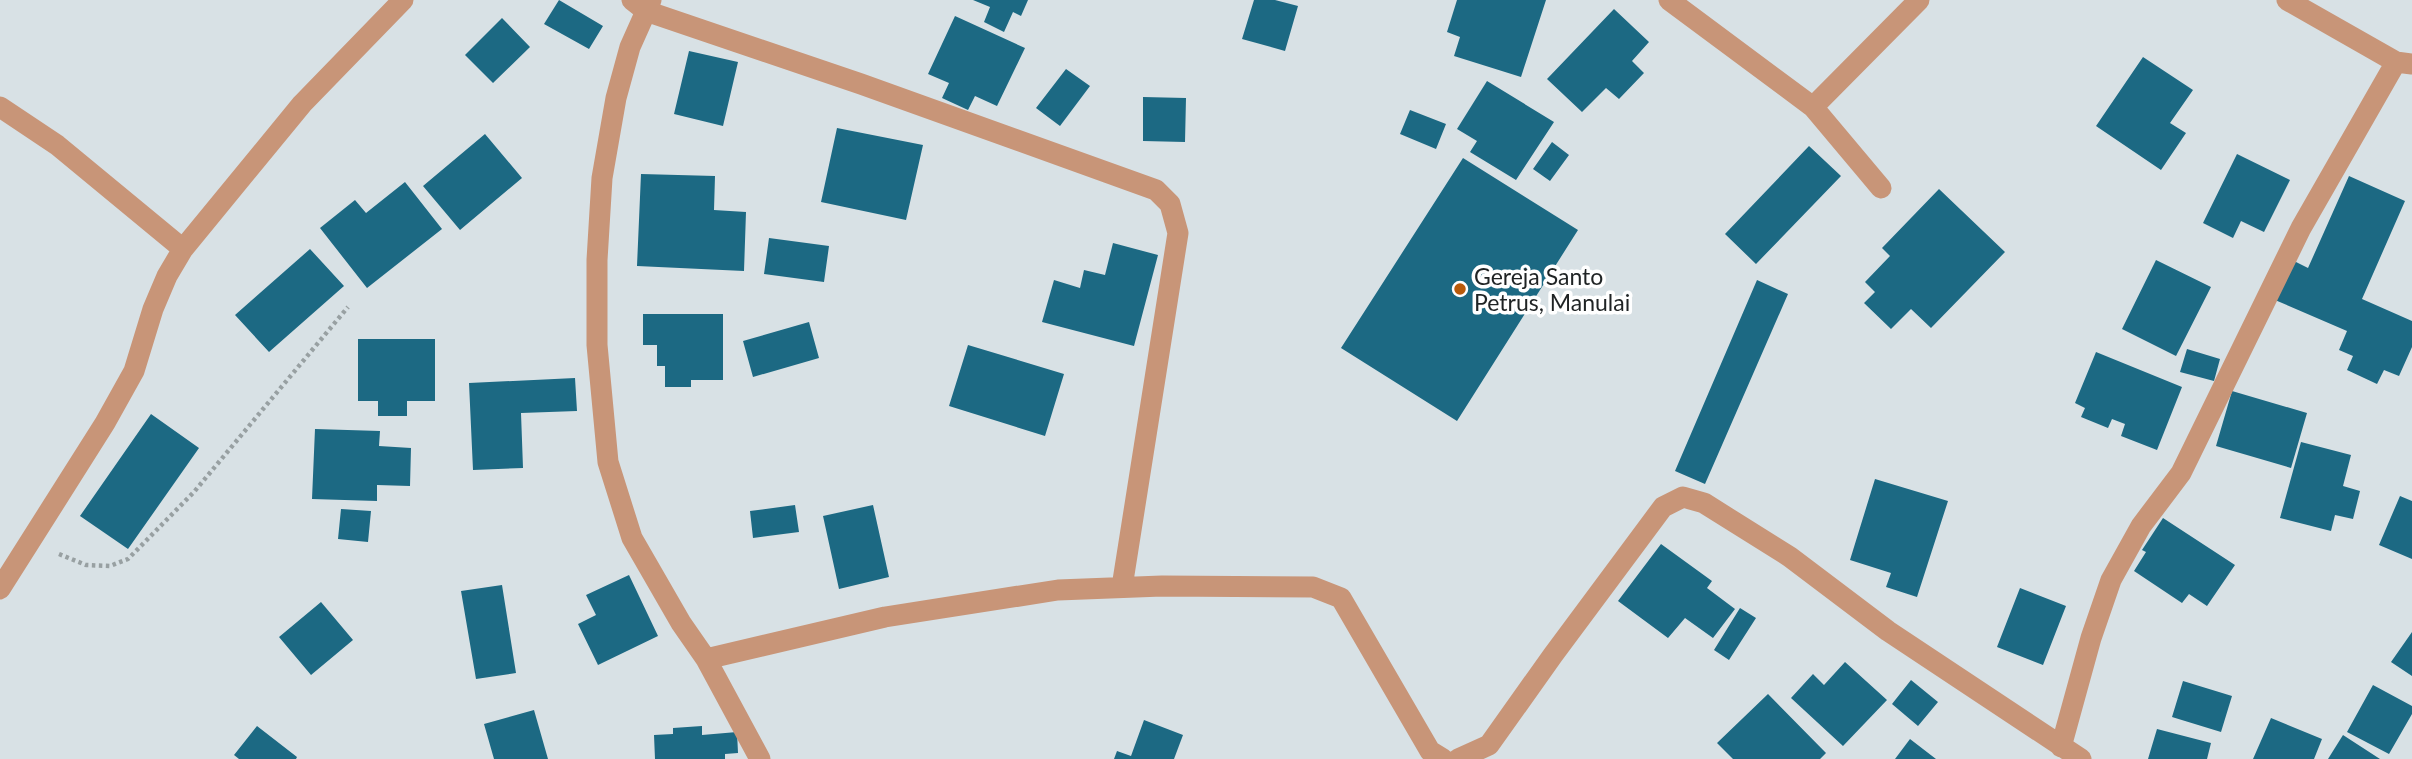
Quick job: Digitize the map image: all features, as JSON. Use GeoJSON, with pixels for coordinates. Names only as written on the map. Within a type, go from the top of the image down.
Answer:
{"type":"FeatureCollection","features":[{"type":"Feature","properties":{"kind":"street"},"geometry":{"type":"LineString","coordinates":[[0,589],[105,423],[134,371],[153,309],[167,276],[183,249],[302,104],[403,0]]}},
{"type":"Feature","properties":{"kind":"street"},"geometry":{"type":"LineString","coordinates":[[1669,0],[1813,107],[1881,188]]}},
{"type":"Feature","properties":{"kind":"street"},"geometry":{"type":"LineString","coordinates":[[1813,107],[1919,0]]}},
{"type":"Feature","properties":{"kind":"street"},"geometry":{"type":"LineString","coordinates":[[2061,747],[2091,638],[2111,580],[2141,526],[2182,473],[2301,228],[2404,63],[2287,0]]}},
{"type":"Feature","properties":{"kind":"street"},"geometry":{"type":"LineString","coordinates":[[760,759],[706,659],[681,623],[632,538],[608,462],[597,345],[597,260],[602,178],[616,98],[643,4],[1156,190],[1170,204],[1178,233],[1122,587]]}},
{"type":"Feature","properties":{"kind":"street"},"geometry":{"type":"LineString","coordinates":[[0,107],[57,145],[183,249]]}},
{"type":"Feature","properties":{"kind":"street"},"geometry":{"type":"LineString","coordinates":[[1458,759],[1489,745],[1663,507],[1684,497],[1704,503],[1790,557],[1888,631],[2081,759]]}},
{"type":"Feature","properties":{"kind":"street"},"geometry":{"type":"LineString","coordinates":[[706,659],[885,617],[1058,590],[1122,587],[1313,587],[1341,598],[1430,751],[1443,759]]}},
{"type":"Feature","properties":{"kind":"path"},"geometry":{"type":"LineString","coordinates":[[35,532],[43,543],[61,556],[86,565],[110,566],[128,559],[194,492],[348,307]]}},
{"type":"Feature","properties":{"kind":"building"},"geometry":{"type":"Polygon","coordinates":[[[559,0],[603,26],[589,49],[544,24],[559,0]]]}},
{"type":"Feature","properties":{"kind":"building"},"geometry":{"type":"Polygon","coordinates":[[[973,0],[1028,0],[1021,16],[1013,12],[1004,32],[984,22],[990,7],[973,0]]]}},
{"type":"Feature","properties":{"kind":"building"},"geometry":{"type":"Polygon","coordinates":[[[1254,0],[1275,0],[1298,6],[1285,51],[1242,39],[1254,0]]]}},
{"type":"Feature","properties":{"kind":"building"},"geometry":{"type":"Polygon","coordinates":[[[1457,0],[1546,0],[1521,77],[1454,56],[1460,37],[1447,32],[1457,0]]]}},
{"type":"Feature","properties":{"kind":"building"},"geometry":{"type":"Polygon","coordinates":[[[1614,9],[1649,42],[1632,61],[1644,73],[1619,99],[1606,88],[1582,112],[1547,79],[1614,9]]]}},
{"type":"Feature","properties":{"kind":"building"},"geometry":{"type":"Polygon","coordinates":[[[955,16],[1025,48],[997,106],[975,96],[968,110],[942,98],[949,83],[928,74],[955,16]]]}},
{"type":"Feature","properties":{"kind":"building"},"geometry":{"type":"Polygon","coordinates":[[[502,18],[530,47],[493,83],[465,55],[502,18]]]}},
{"type":"Feature","properties":{"kind":"building"},"geometry":{"type":"Polygon","coordinates":[[[689,51],[738,62],[723,126],[674,114],[689,51]]]}},
{"type":"Feature","properties":{"kind":"building"},"geometry":{"type":"Polygon","coordinates":[[[2143,57],[2193,90],[2170,123],[2186,133],[2161,170],[2096,126],[2143,57]]]}},
{"type":"Feature","properties":{"kind":"building"},"geometry":{"type":"Polygon","coordinates":[[[1066,69],[1090,86],[1060,126],[1036,108],[1066,69]]]}},
{"type":"Feature","properties":{"kind":"building"},"geometry":{"type":"Polygon","coordinates":[[[1487,81],[1554,122],[1516,180],[1470,152],[1477,141],[1457,129],[1487,81]]]}},
{"type":"Feature","properties":{"kind":"building"},"geometry":{"type":"Polygon","coordinates":[[[1143,97],[1186,98],[1185,142],[1143,141],[1143,97]]]}},
{"type":"Feature","properties":{"kind":"building"},"geometry":{"type":"Polygon","coordinates":[[[1410,110],[1446,124],[1436,149],[1400,134],[1410,110]]]}},
{"type":"Feature","properties":{"kind":"building"},"geometry":{"type":"Polygon","coordinates":[[[837,128],[923,145],[906,220],[821,202],[837,128]]]}},
{"type":"Feature","properties":{"kind":"building"},"geometry":{"type":"Polygon","coordinates":[[[485,134],[522,178],[460,230],[423,186],[485,134]]]}},
{"type":"Feature","properties":{"kind":"building"},"geometry":{"type":"Polygon","coordinates":[[[1552,142],[1569,155],[1550,181],[1533,169],[1552,142]]]}},
{"type":"Feature","properties":{"kind":"building"},"geometry":{"type":"Polygon","coordinates":[[[1809,146],[1841,176],[1756,264],[1725,234],[1809,146]]]}},
{"type":"Feature","properties":{"kind":"building"},"geometry":{"type":"Polygon","coordinates":[[[2237,154],[2290,180],[2264,232],[2241,221],[2233,238],[2203,223],[2237,154]]]}},
{"type":"Feature","properties":{"kind":"building","name":"Gereja Santo Petrus, Manulai"},"geometry":{"type":"Polygon","coordinates":[[[1463,158],[1578,230],[1457,421],[1341,348],[1463,158]]]}},
{"type":"Feature","properties":{"kind":"building"},"geometry":{"type":"Polygon","coordinates":[[[641,174],[715,176],[714,210],[746,212],[744,271],[637,266],[641,174]]]}},
{"type":"Feature","properties":{"kind":"building"},"geometry":{"type":"Polygon","coordinates":[[[2349,176],[2405,201],[2362,299],[2412,321],[2412,347],[2399,376],[2384,370],[2377,384],[2347,370],[2353,356],[2339,350],[2347,331],[2275,300],[2292,260],[2308,268],[2349,176]]]}},
{"type":"Feature","properties":{"kind":"building"},"geometry":{"type":"Polygon","coordinates":[[[405,182],[442,229],[367,288],[320,228],[355,200],[366,213],[405,182]]]}},
{"type":"Feature","properties":{"kind":"building"},"geometry":{"type":"Polygon","coordinates":[[[1939,189],[2005,252],[1931,328],[1911,309],[1891,329],[1864,303],[1875,292],[1865,282],[1890,256],[1882,248],[1939,189]]]}},
{"type":"Feature","properties":{"kind":"building"},"geometry":{"type":"Polygon","coordinates":[[[769,238],[829,246],[824,282],[764,274],[769,238]]]}},
{"type":"Feature","properties":{"kind":"building"},"geometry":{"type":"Polygon","coordinates":[[[1113,243],[1158,255],[1134,346],[1042,322],[1054,280],[1080,288],[1084,270],[1105,275],[1113,243]]]}},
{"type":"Feature","properties":{"kind":"building"},"geometry":{"type":"Polygon","coordinates":[[[310,249],[344,286],[269,352],[235,315],[310,249]]]}},
{"type":"Feature","properties":{"kind":"building"},"geometry":{"type":"Polygon","coordinates":[[[2156,260],[2211,287],[2176,356],[2122,329],[2156,260]]]}},
{"type":"Feature","properties":{"kind":"building"},"geometry":{"type":"Polygon","coordinates":[[[1757,280],[1788,294],[1705,484],[1675,471],[1757,280]]]}},
{"type":"Feature","properties":{"kind":"building"},"geometry":{"type":"Polygon","coordinates":[[[643,314],[723,314],[723,380],[691,380],[691,387],[665,387],[665,366],[657,366],[657,345],[643,345],[643,314]]]}},
{"type":"Feature","properties":{"kind":"building"},"geometry":{"type":"Polygon","coordinates":[[[809,322],[819,358],[753,377],[743,341],[809,322]]]}},
{"type":"Feature","properties":{"kind":"building"},"geometry":{"type":"Polygon","coordinates":[[[358,339],[435,339],[435,401],[407,401],[407,416],[378,416],[378,401],[358,401],[358,339]]]}},
{"type":"Feature","properties":{"kind":"building"},"geometry":{"type":"Polygon","coordinates":[[[968,345],[1064,374],[1045,436],[949,406],[968,345]]]}},
{"type":"Feature","properties":{"kind":"building"},"geometry":{"type":"Polygon","coordinates":[[[2187,349],[2220,359],[2214,381],[2180,372],[2187,349]]]}},
{"type":"Feature","properties":{"kind":"building"},"geometry":{"type":"Polygon","coordinates":[[[2096,352],[2182,387],[2157,450],[2121,436],[2125,424],[2112,419],[2108,428],[2081,417],[2085,408],[2075,403],[2096,352]]]}},
{"type":"Feature","properties":{"kind":"building"},"geometry":{"type":"Polygon","coordinates":[[[575,378],[577,411],[521,413],[523,468],[473,470],[469,383],[575,378]]]}},
{"type":"Feature","properties":{"kind":"building"},"geometry":{"type":"Polygon","coordinates":[[[2232,391],[2307,413],[2291,468],[2216,446],[2232,391]]]}},
{"type":"Feature","properties":{"kind":"building"},"geometry":{"type":"Polygon","coordinates":[[[151,414],[199,448],[128,549],[80,516],[151,414]]]}},
{"type":"Feature","properties":{"kind":"building"},"geometry":{"type":"Polygon","coordinates":[[[315,429],[380,431],[379,446],[411,448],[410,486],[377,485],[377,501],[312,499],[315,429]]]}},
{"type":"Feature","properties":{"kind":"building"},"geometry":{"type":"Polygon","coordinates":[[[2301,442],[2351,455],[2343,486],[2360,491],[2353,519],[2335,515],[2331,531],[2280,518],[2301,442]]]}},
{"type":"Feature","properties":{"kind":"building"},"geometry":{"type":"Polygon","coordinates":[[[1875,479],[1948,501],[1917,597],[1886,587],[1891,573],[1850,560],[1875,479]]]}},
{"type":"Feature","properties":{"kind":"building"},"geometry":{"type":"Polygon","coordinates":[[[2400,496],[2412,501],[2412,559],[2379,545],[2400,496]]]}},
{"type":"Feature","properties":{"kind":"building"},"geometry":{"type":"Polygon","coordinates":[[[795,505],[799,532],[753,538],[750,511],[795,505]]]}},
{"type":"Feature","properties":{"kind":"building"},"geometry":{"type":"Polygon","coordinates":[[[873,505],[889,577],[839,589],[823,516],[873,505]]]}},
{"type":"Feature","properties":{"kind":"building"},"geometry":{"type":"Polygon","coordinates":[[[341,509],[371,511],[368,542],[338,539],[341,509]]]}},
{"type":"Feature","properties":{"kind":"building"},"geometry":{"type":"Polygon","coordinates":[[[2163,518],[2235,565],[2207,606],[2189,594],[2182,603],[2134,571],[2146,552],[2142,550],[2163,518]]]}},
{"type":"Feature","properties":{"kind":"building"},"geometry":{"type":"Polygon","coordinates":[[[1661,544],[1712,581],[1707,588],[1735,609],[1713,638],[1685,618],[1668,638],[1618,601],[1661,544]]]}},
{"type":"Feature","properties":{"kind":"building"},"geometry":{"type":"Polygon","coordinates":[[[629,575],[658,636],[598,665],[578,624],[596,615],[586,595],[629,575]]]}},
{"type":"Feature","properties":{"kind":"building"},"geometry":{"type":"Polygon","coordinates":[[[502,585],[516,673],[476,679],[461,591],[502,585]]]}},
{"type":"Feature","properties":{"kind":"building"},"geometry":{"type":"Polygon","coordinates":[[[2020,588],[2066,606],[2043,665],[1997,647],[2020,588]]]}},
{"type":"Feature","properties":{"kind":"building"},"geometry":{"type":"Polygon","coordinates":[[[321,602],[353,640],[311,675],[279,637],[321,602]]]}},
{"type":"Feature","properties":{"kind":"building"},"geometry":{"type":"Polygon","coordinates":[[[1740,608],[1756,618],[1729,660],[1714,650],[1740,608]]]}},
{"type":"Feature","properties":{"kind":"building"},"geometry":{"type":"Polygon","coordinates":[[[2412,632],[2412,676],[2391,662],[2412,632]]]}},
{"type":"Feature","properties":{"kind":"building"},"geometry":{"type":"Polygon","coordinates":[[[1845,662],[1887,700],[1843,746],[1791,698],[1813,674],[1824,685],[1845,662]]]}},
{"type":"Feature","properties":{"kind":"building"},"geometry":{"type":"Polygon","coordinates":[[[1911,680],[1938,702],[1918,726],[1892,704],[1911,680]]]}},
{"type":"Feature","properties":{"kind":"building"},"geometry":{"type":"Polygon","coordinates":[[[2183,681],[2232,696],[2221,732],[2172,717],[2183,681]]]}},
{"type":"Feature","properties":{"kind":"building"},"geometry":{"type":"Polygon","coordinates":[[[2373,685],[2412,706],[2412,714],[2389,754],[2347,732],[2373,685]]]}},
{"type":"Feature","properties":{"kind":"building"},"geometry":{"type":"Polygon","coordinates":[[[1768,694],[1826,753],[1820,759],[1733,759],[1717,743],[1768,694]]]}},
{"type":"Feature","properties":{"kind":"building"},"geometry":{"type":"Polygon","coordinates":[[[534,710],[548,759],[494,759],[484,724],[534,710]]]}},
{"type":"Feature","properties":{"kind":"building"},"geometry":{"type":"Polygon","coordinates":[[[2271,718],[2322,739],[2314,759],[2253,759],[2271,718]]]}},
{"type":"Feature","properties":{"kind":"building"},"geometry":{"type":"Polygon","coordinates":[[[1144,720],[1183,735],[1174,759],[1114,759],[1117,751],[1131,756],[1144,720]]]}},
{"type":"Feature","properties":{"kind":"building"},"geometry":{"type":"Polygon","coordinates":[[[257,726],[297,757],[296,759],[239,759],[234,755],[257,726]]]}},
{"type":"Feature","properties":{"kind":"building"},"geometry":{"type":"Polygon","coordinates":[[[702,726],[702,735],[737,732],[738,753],[725,754],[725,759],[655,759],[654,735],[673,734],[673,728],[702,726]]]}},
{"type":"Feature","properties":{"kind":"building"},"geometry":{"type":"Polygon","coordinates":[[[2157,729],[2211,743],[2207,759],[2148,759],[2157,729]]]}},
{"type":"Feature","properties":{"kind":"building"},"geometry":{"type":"Polygon","coordinates":[[[2343,735],[2380,759],[2328,759],[2343,735]]]}},
{"type":"Feature","properties":{"kind":"building"},"geometry":{"type":"Polygon","coordinates":[[[1910,739],[1936,759],[1895,759],[1910,739]]]}},
{"type":"Feature","properties":{"kind":"place","name":"Gereja Santo Petrus, Manulai"},"geometry":{"type":"Point","coordinates":[1460,289]}}]}
